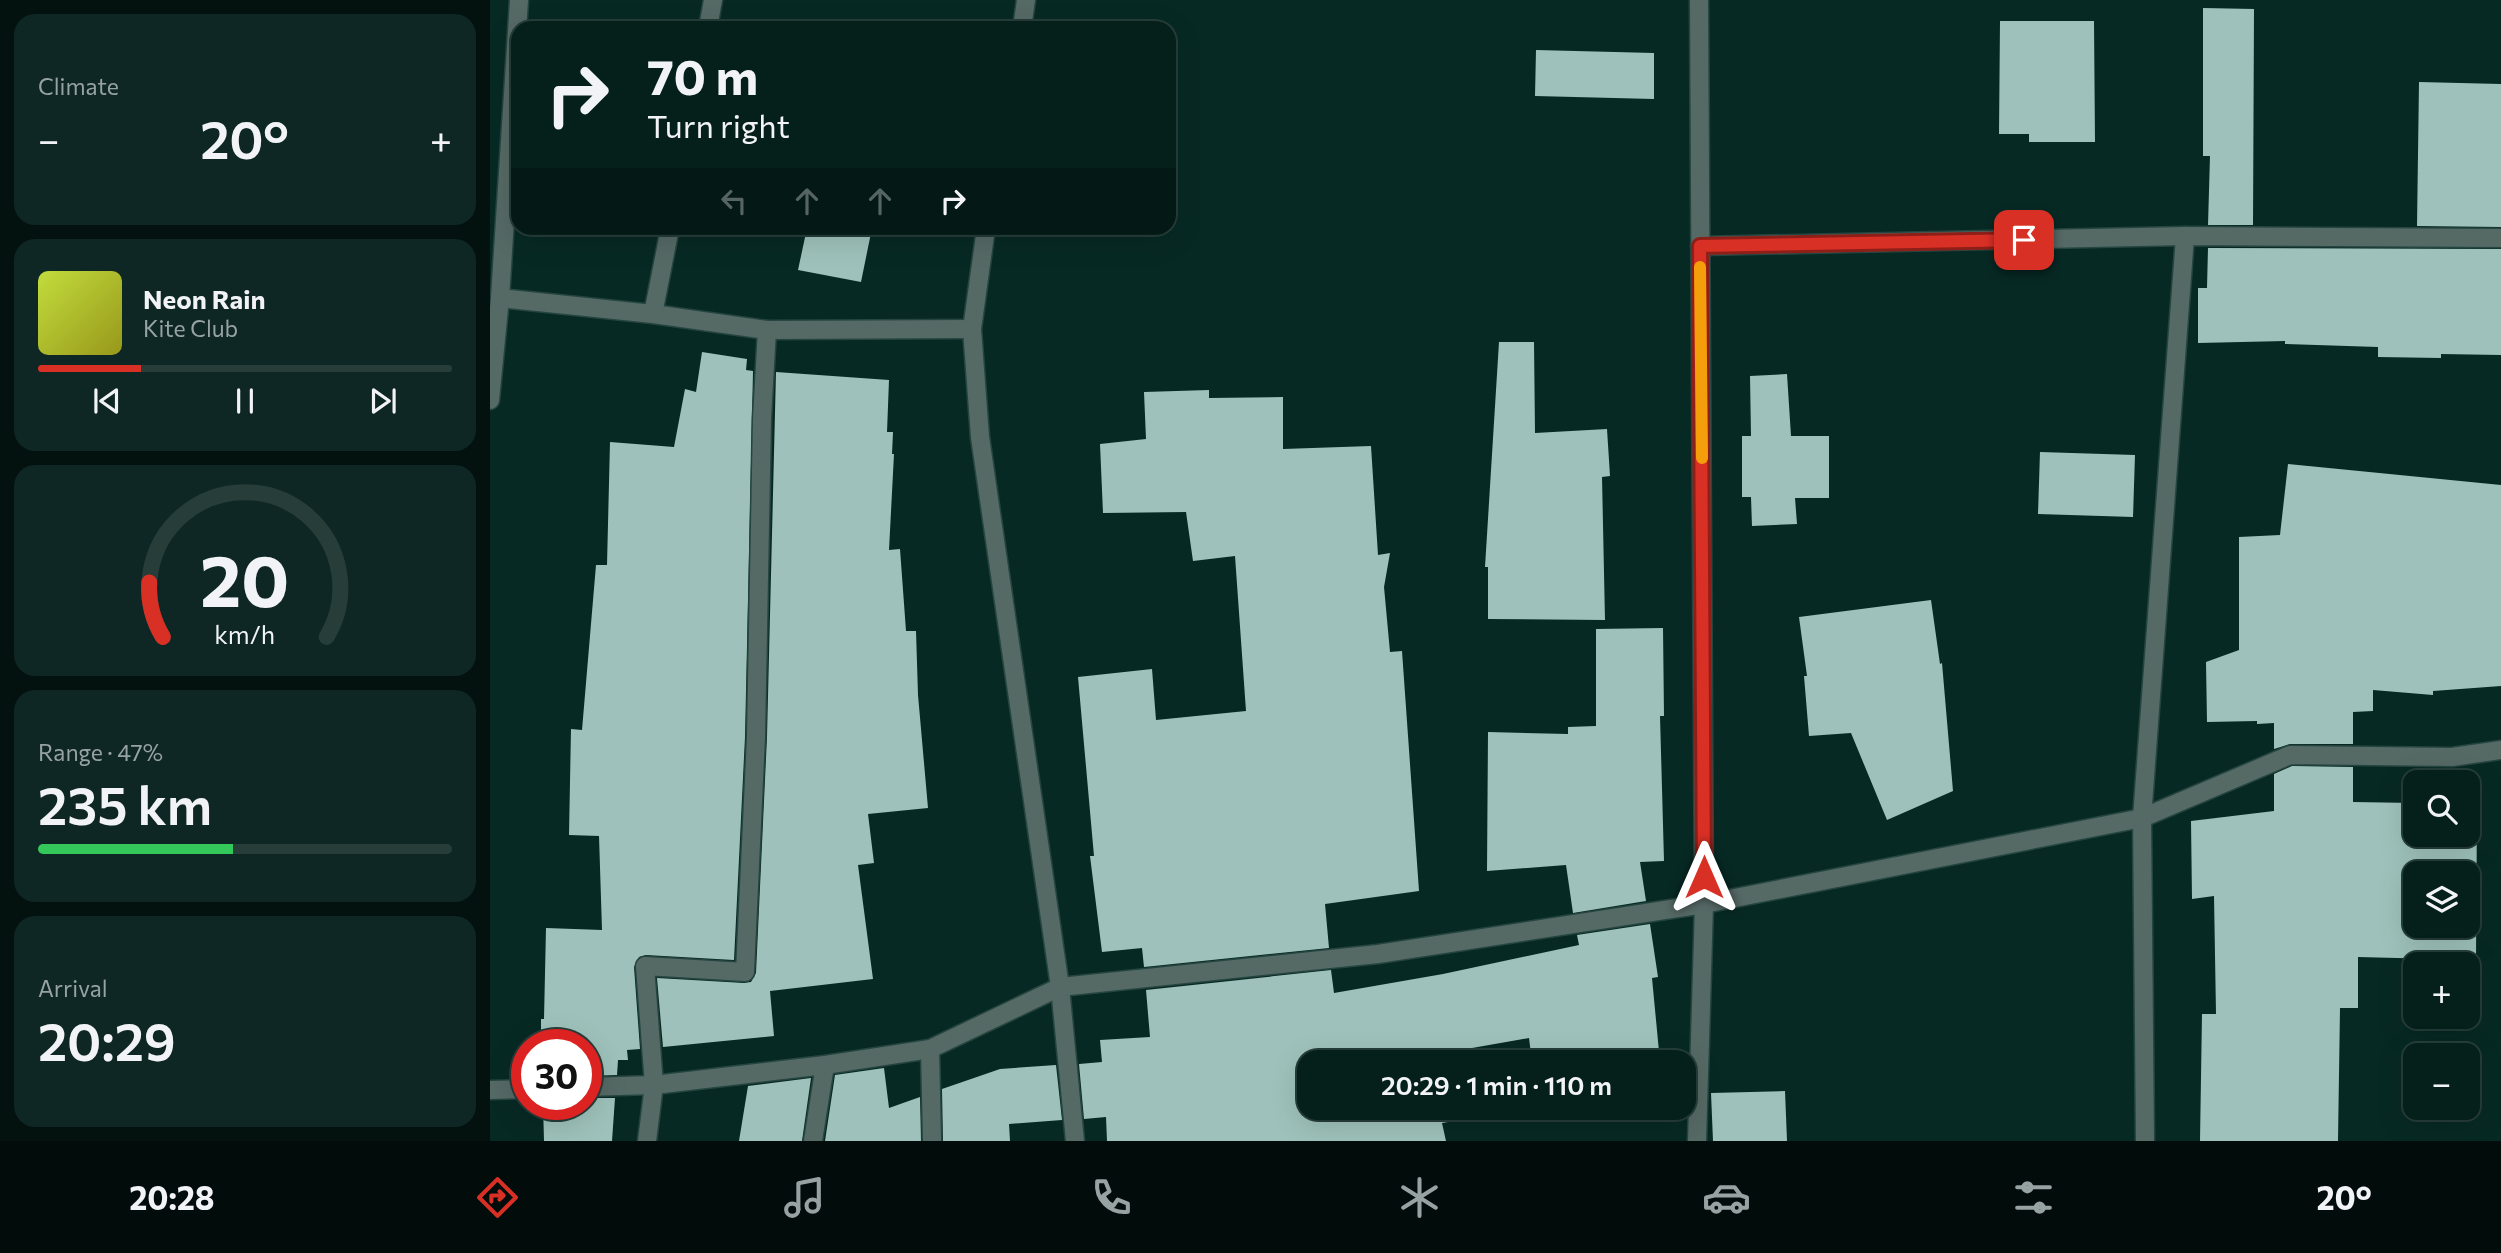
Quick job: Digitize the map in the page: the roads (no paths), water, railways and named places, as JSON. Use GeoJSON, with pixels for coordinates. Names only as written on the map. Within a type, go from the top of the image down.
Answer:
{"type":"FeatureCollection","features":[{"type":"Feature","properties":{"kind":"street"},"geometry":{"type":"LineString","coordinates":[[518,21],[519,0]]}},
{"type":"Feature","properties":{"kind":"street"},"geometry":{"type":"LineString","coordinates":[[710,21],[713,0]]}},
{"type":"Feature","properties":{"kind":"street"},"geometry":{"type":"LineString","coordinates":[[1022,21],[1027,0]]}},
{"type":"Feature","properties":{"kind":"street"},"geometry":{"type":"LineString","coordinates":[[1697,1141],[1704,904],[1699,0]]}},
{"type":"Feature","properties":{"kind":"street"},"geometry":{"type":"LineString","coordinates":[[490,400],[500,298],[511,125]]}},
{"type":"Feature","properties":{"kind":"street"},"geometry":{"type":"LineString","coordinates":[[653,314],[669,235]]}},
{"type":"Feature","properties":{"kind":"street"},"geometry":{"type":"LineString","coordinates":[[985,235],[972,328],[980,437],[1059,988],[1076,1141]]}},
{"type":"Feature","properties":{"kind":"street"},"geometry":{"type":"LineString","coordinates":[[1700,246],[2185,236],[2501,237]]}},
{"type":"Feature","properties":{"kind":"street"},"geometry":{"type":"LineString","coordinates":[[2145,1141],[2142,818],[2185,236]]}},
{"type":"Feature","properties":{"kind":"street"},"geometry":{"type":"LineString","coordinates":[[500,298],[653,314],[767,330],[972,328]]}},
{"type":"Feature","properties":{"kind":"street"},"geometry":{"type":"LineString","coordinates":[[647,1141],[654,1085],[645,966],[746,972],[756,737],[762,418],[767,330]]}},
{"type":"Feature","properties":{"kind":"street"},"geometry":{"type":"LineString","coordinates":[[602,1087],[654,1085],[825,1065],[930,1049],[1059,988],[1378,954],[1704,904],[2142,818],[2290,755],[2452,757],[2501,750]]}},
{"type":"Feature","properties":{"kind":"street"},"geometry":{"type":"LineString","coordinates":[[930,1049],[932,1141]]}},
{"type":"Feature","properties":{"kind":"street"},"geometry":{"type":"LineString","coordinates":[[813,1141],[825,1065]]}},
{"type":"Feature","properties":{"kind":"street"},"geometry":{"type":"LineString","coordinates":[[490,1090],[511,1089]]}}]}
